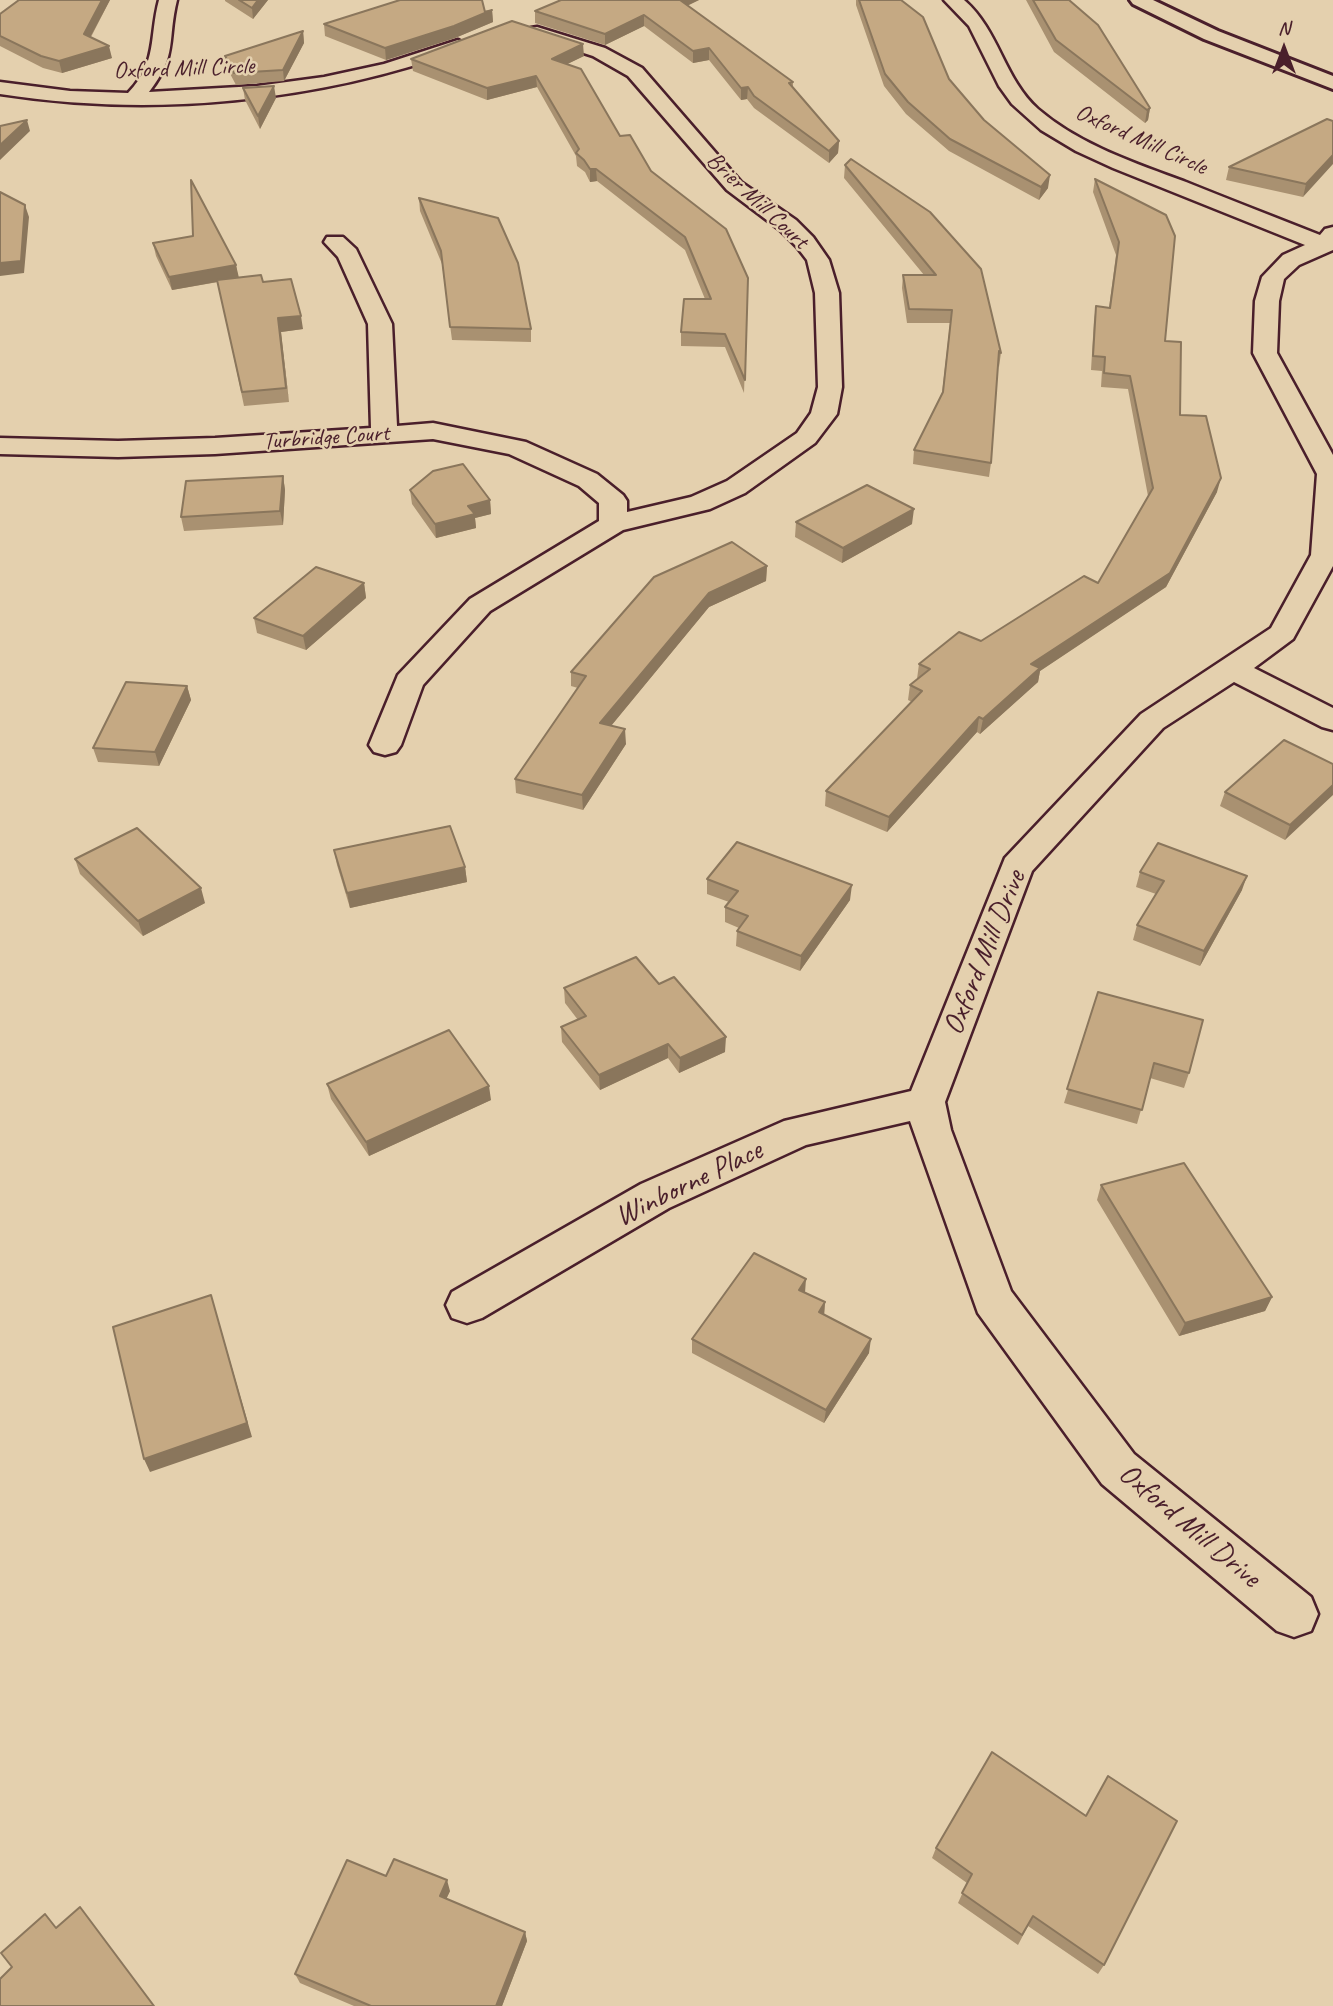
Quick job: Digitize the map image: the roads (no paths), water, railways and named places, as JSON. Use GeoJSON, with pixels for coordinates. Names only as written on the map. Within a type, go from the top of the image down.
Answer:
{"type":"FeatureCollection","features":[{"type":"Feature","properties":{"kind":"street"},"geometry":{"type":"LineString","coordinates":[[132,99],[151,81],[164,44],[163,15],[168,0]]}},
{"type":"Feature","properties":{"kind":"street","name":"Oxford Mill Circle"},"geometry":{"type":"LineString","coordinates":[[953,0],[979,24],[1011,89],[1029,111],[1056,131],[1114,162],[1330,240]]}},
{"type":"Feature","properties":{"kind":"street"},"geometry":{"type":"LineString","coordinates":[[1139,0],[1211,36],[1333,83]]}},
{"type":"Feature","properties":{"kind":"street","name":"Brier Mill Court"},"geometry":{"type":"LineString","coordinates":[[385,745],[409,682],[480,605],[613,524],[700,503],[736,488],[806,439],[824,414],[830,387],[827,293],[818,260],[805,242],[788,225],[734,186],[635,72],[599,52],[523,19]]}},
{"type":"Feature","properties":{"kind":"street","name":"Oxford Mill Circle"},"geometry":{"type":"LineString","coordinates":[[0,88],[75,98],[132,99],[274,92],[328,84],[384,70],[478,37]]}},
{"type":"Feature","properties":{"kind":"street","name":"Oxford Mill Drive"},"geometry":{"type":"LineString","coordinates":[[1294,1614],[1118,1469],[993,1300],[931,1130],[926,1102],[1017,866],[1152,721],[1283,633],[1325,555],[1331,474],[1265,353],[1267,301],[1273,277],[1291,260],[1330,240]]}},
{"type":"Feature","properties":{"kind":"street"},"geometry":{"type":"LineString","coordinates":[[335,242],[348,254],[380,324],[384,433]]}},
{"type":"Feature","properties":{"kind":"street","name":"Turbridge Court"},"geometry":{"type":"LineString","coordinates":[[0,446],[118,449],[433,431],[517,448],[588,480],[613,501],[613,524]]}},
{"type":"Feature","properties":{"kind":"street"},"geometry":{"type":"LineString","coordinates":[[1233,669],[1333,720]]}},
{"type":"Feature","properties":{"kind":"street","name":"Winborne Place"},"geometry":{"type":"LineString","coordinates":[[467,1305],[654,1196],[798,1132],[926,1102]]}}]}
